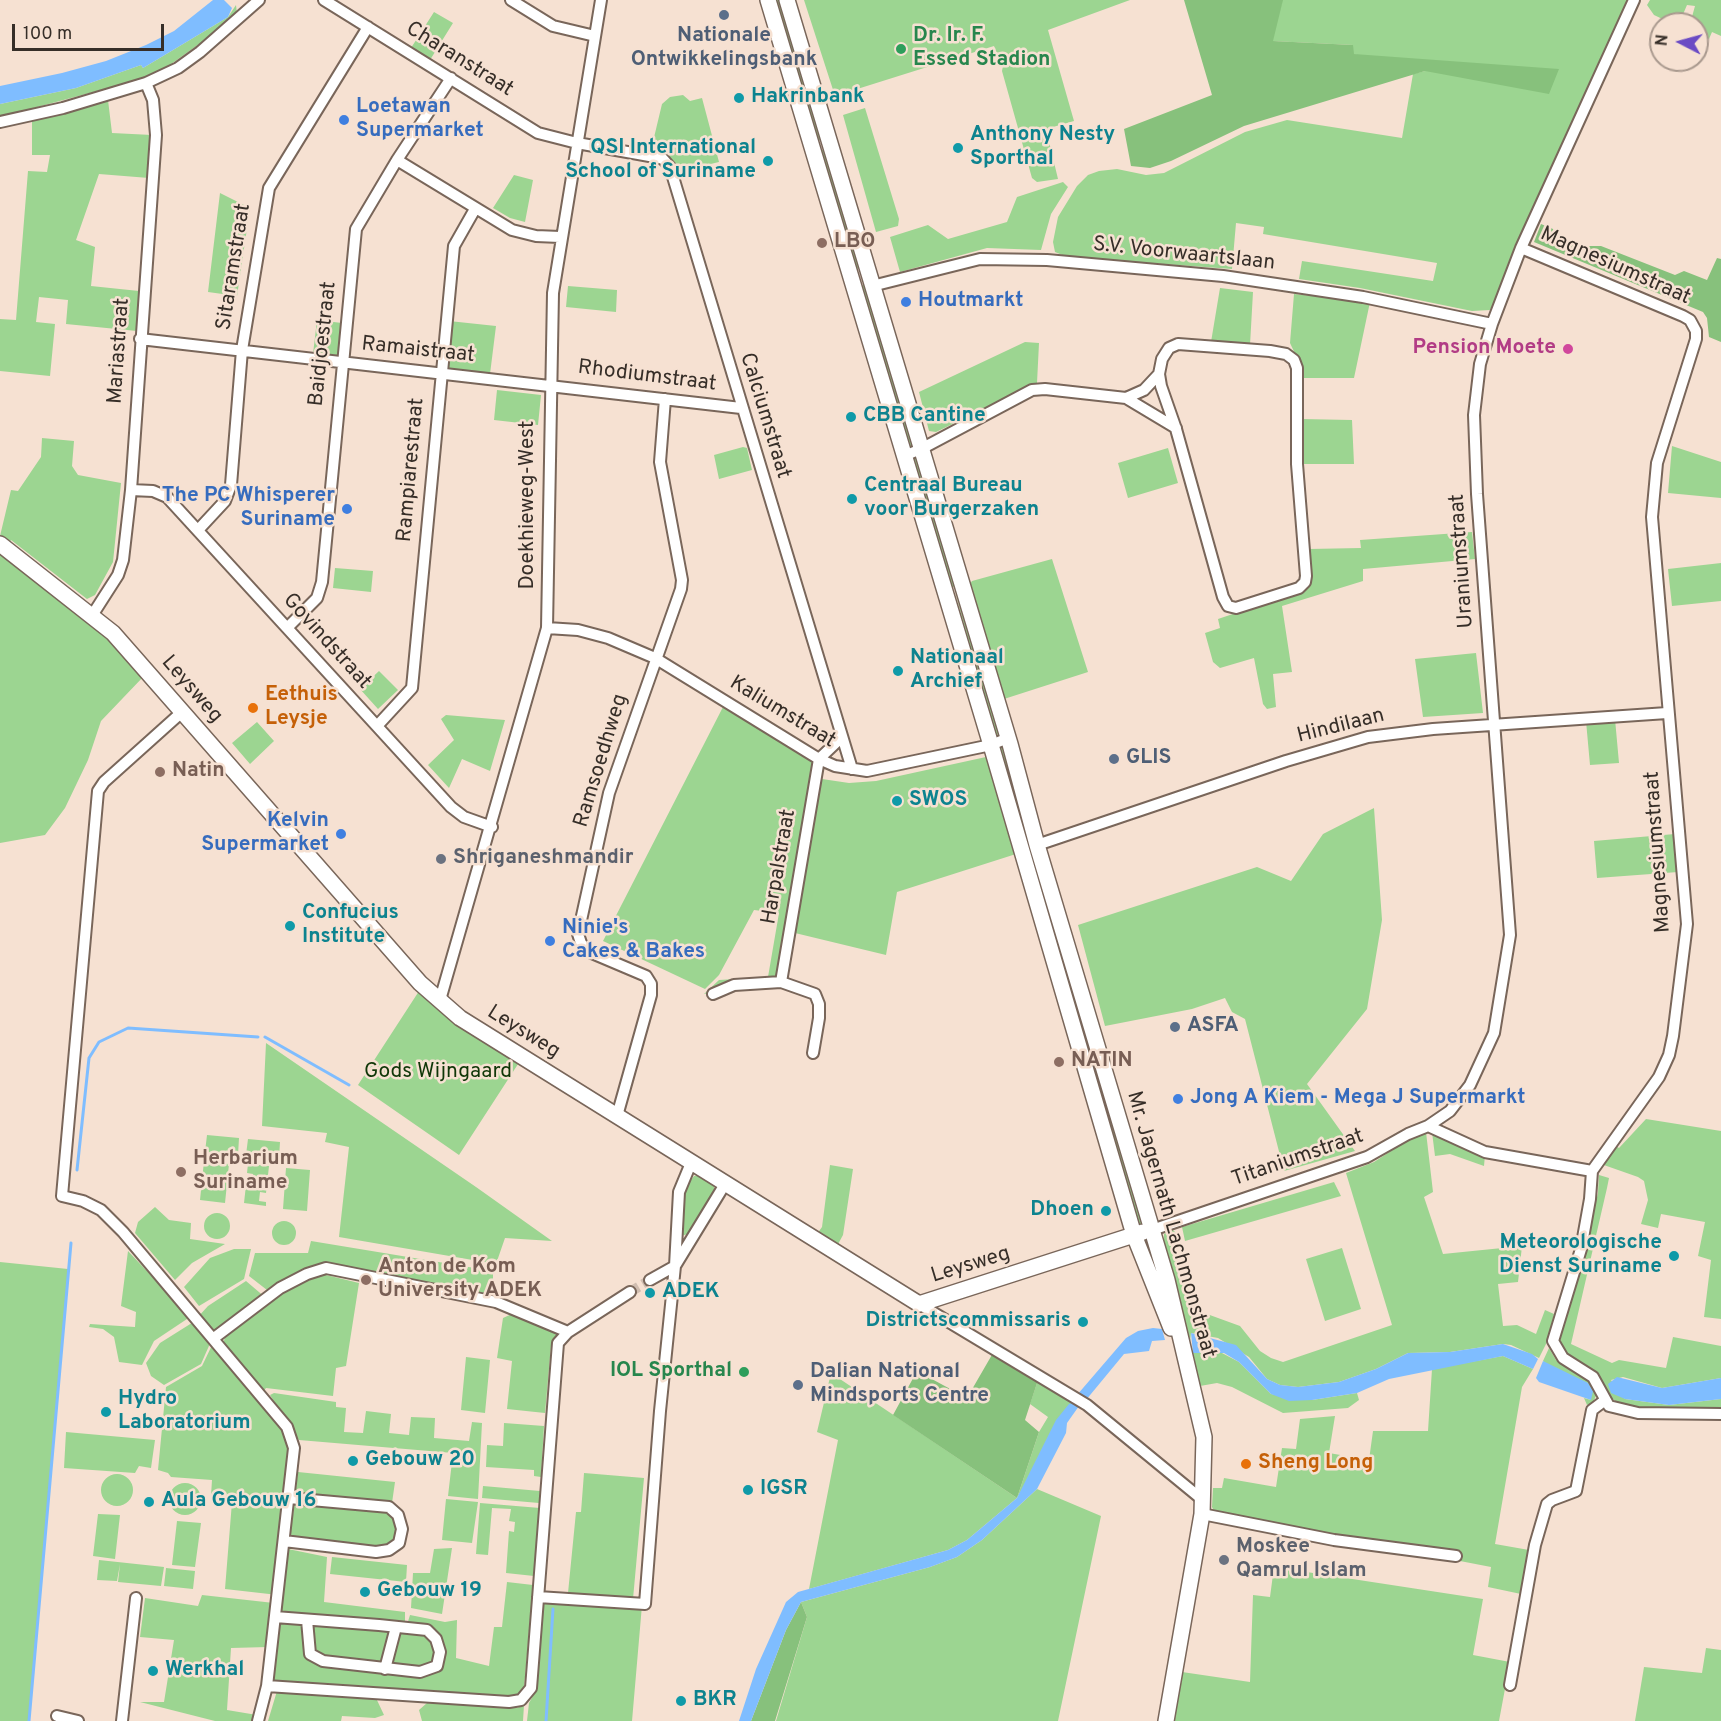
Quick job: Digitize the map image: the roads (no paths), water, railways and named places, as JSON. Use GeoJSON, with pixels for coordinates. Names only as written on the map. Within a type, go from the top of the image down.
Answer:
{"type":"FeatureCollection","features":[{"type":"Feature","properties":{"kind":"main road","name":"Mr. Jagernath Lachmonstraat"},"geometry":{"type":"LineString","coordinates":[[768,0],[991,745],[1134,1235],[1192,1384]]}},
{"type":"Feature","properties":{"kind":"main road","name":"Mr. Jagernath Lachmonstraat"},"geometry":{"type":"LineString","coordinates":[[787,0],[1008,738],[1037,845],[1152,1230],[1192,1384]]}},
{"type":"Feature","properties":{"kind":"main road"},"geometry":{"type":"LineString","coordinates":[[814,152],[831,147]]}},
{"type":"Feature","properties":{"kind":"main road"},"geometry":{"type":"LineString","coordinates":[[853,282],[870,281]]}},
{"type":"Feature","properties":{"kind":"main road","name":"Leysweg"},"geometry":{"type":"LineString","coordinates":[[0,544],[93,614],[113,633],[420,983],[460,1018],[919,1304],[1152,1230]]}},
{"type":"Feature","properties":{"kind":"main road"},"geometry":{"type":"LineString","coordinates":[[1166,1721],[1203,1507],[1204,1437],[1192,1384]]}},
{"type":"Feature","properties":{"kind":"street"},"geometry":{"type":"LineString","coordinates":[[0,122],[63,108],[146,83],[178,68],[200,52],[259,0]]}},
{"type":"Feature","properties":{"kind":"street","name":"Charanstraat"},"geometry":{"type":"LineString","coordinates":[[324,0],[538,133],[577,143]]}},
{"type":"Feature","properties":{"kind":"street"},"geometry":{"type":"LineString","coordinates":[[511,0],[553,26],[595,36]]}},
{"type":"Feature","properties":{"kind":"street","name":"Doekhieweg-West"},"geometry":{"type":"LineString","coordinates":[[440,1000],[492,826],[547,628],[549,385],[553,293],[560,237],[602,0]]}},
{"type":"Feature","properties":{"kind":"street","name":"Uraniumstraat"},"geometry":{"type":"LineString","coordinates":[[1428,1126],[1450,1111],[1470,1085],[1495,1027],[1508,961],[1511,929],[1496,726],[1486,629],[1474,416],[1480,364],[1492,324],[1521,248],[1634,0]]}},
{"type":"Feature","properties":{"kind":"street","name":"Sitaramstraat"},"geometry":{"type":"LineString","coordinates":[[199,529],[225,501],[229,493],[242,350],[269,188],[368,27]]}},
{"type":"Feature","properties":{"kind":"street","name":"Baidjoestraat"},"geometry":{"type":"LineString","coordinates":[[287,628],[318,598],[322,582],[341,362],[356,229],[397,160],[451,78]]}},
{"type":"Feature","properties":{"kind":"street","name":"Mariastraat"},"geometry":{"type":"LineString","coordinates":[[93,614],[118,574],[123,560],[131,490],[156,135],[153,100],[146,83]]}},
{"type":"Feature","properties":{"kind":"street","name":"Calciumstraat"},"geometry":{"type":"LineString","coordinates":[[577,143],[656,157],[663,159],[670,167],[852,769]]}},
{"type":"Feature","properties":{"kind":"street"},"geometry":{"type":"LineString","coordinates":[[397,160],[512,230],[536,236],[560,237]]}},
{"type":"Feature","properties":{"kind":"street","name":"Rampiarestraat"},"geometry":{"type":"LineString","coordinates":[[377,726],[412,688],[440,373],[454,246],[475,209]]}},
{"type":"Feature","properties":{"kind":"street","name":"Magnesiumstraat"},"geometry":{"type":"LineString","coordinates":[[1521,248],[1683,316],[1695,327],[1696,339],[1662,444],[1653,499],[1652,533],[1687,924],[1669,1055],[1659,1077],[1592,1171]]}},
{"type":"Feature","properties":{"kind":"street","name":"S.V. Voorwaartslaan"},"geometry":{"type":"LineString","coordinates":[[870,281],[980,259],[1047,260],[1234,278],[1363,297],[1492,324]]}},
{"type":"Feature","properties":{"kind":"street","name":"Ramaistraat"},"geometry":{"type":"LineString","coordinates":[[140,339],[549,385]]}},
{"type":"Feature","properties":{"kind":"street"},"geometry":{"type":"LineString","coordinates":[[1126,398],[1143,390],[1159,374],[1166,351],[1178,344],[1270,351],[1286,354],[1294,360],[1297,464],[1306,576],[1305,582],[1299,588],[1244,607],[1228,606],[1220,586],[1159,374]]}},
{"type":"Feature","properties":{"kind":"street","name":"Rhodiumstraat"},"geometry":{"type":"LineString","coordinates":[[549,385],[741,408]]}},
{"type":"Feature","properties":{"kind":"street"},"geometry":{"type":"LineString","coordinates":[[904,456],[1032,390],[1046,389],[1126,398],[1161,417],[1176,429]]}},
{"type":"Feature","properties":{"kind":"street","name":"Ramsoedhweg"},"geometry":{"type":"LineString","coordinates":[[616,1116],[651,995],[651,984],[646,976],[587,951],[580,944],[578,934],[609,793],[682,580],[660,462],[665,399]]}},
{"type":"Feature","properties":{"kind":"street","name":"Govindstraat"},"geometry":{"type":"LineString","coordinates":[[131,490],[160,492],[199,529],[451,807],[464,817],[492,826]]}},
{"type":"Feature","properties":{"kind":"street","name":"Kaliumstraat"},"geometry":{"type":"LineString","coordinates":[[547,628],[578,630],[608,638],[655,658],[819,759],[835,766],[867,771],[991,745],[1008,738]]}},
{"type":"Feature","properties":{"kind":"street"},"geometry":{"type":"LineString","coordinates":[[182,712],[104,782],[98,791],[62,1196],[83,1201],[101,1210],[123,1232],[172,1294],[214,1338],[287,1427],[294,1448],[267,1686],[258,1721]]}},
{"type":"Feature","properties":{"kind":"street","name":"Hindilaan"},"geometry":{"type":"LineString","coordinates":[[1037,845],[1286,761],[1368,737],[1667,713]]}},
{"type":"Feature","properties":{"kind":"street"},"geometry":{"type":"LineString","coordinates":[[819,759],[841,738]]}},
{"type":"Feature","properties":{"kind":"street","name":"Harpalstraat"},"geometry":{"type":"LineString","coordinates":[[781,982],[819,759]]}},
{"type":"Feature","properties":{"kind":"street"},"geometry":{"type":"LineString","coordinates":[[713,994],[734,985],[781,982],[815,994],[819,1004],[819,1018],[813,1053]]}},
{"type":"Feature","properties":{"kind":"street"},"geometry":{"type":"LineString","coordinates":[[1428,1126],[1485,1152],[1592,1171],[1590,1199],[1581,1249],[1552,1341],[1563,1358],[1593,1377],[1604,1401],[1609,1406],[1638,1413],[1721,1414]]}},
{"type":"Feature","properties":{"kind":"street","name":"Titaniumstraat"},"geometry":{"type":"LineString","coordinates":[[1152,1230],[1367,1157],[1408,1134],[1428,1126]]}},
{"type":"Feature","properties":{"kind":"street"},"geometry":{"type":"LineString","coordinates":[[538,1597],[645,1604],[660,1412],[675,1266],[679,1192],[691,1163]]}},
{"type":"Feature","properties":{"kind":"street"},"geometry":{"type":"LineString","coordinates":[[650,1280],[675,1266],[725,1184]]}},
{"type":"Feature","properties":{"kind":"street"},"geometry":{"type":"LineString","coordinates":[[214,1338],[280,1288],[307,1274],[326,1268],[496,1302],[568,1332]]}},
{"type":"Feature","properties":{"kind":"street"},"geometry":{"type":"LineString","coordinates":[[267,1686],[509,1702],[521,1700],[531,1688],[558,1343],[568,1332],[630,1292]]}},
{"type":"Feature","properties":{"kind":"street"},"geometry":{"type":"LineString","coordinates":[[919,1304],[1087,1405],[1203,1507],[1334,1540],[1456,1556]]}},
{"type":"Feature","properties":{"kind":"street"},"geometry":{"type":"LineString","coordinates":[[1510,1685],[1535,1545],[1547,1504],[1576,1491],[1592,1410],[1604,1401]]}},
{"type":"Feature","properties":{"kind":"street"},"geometry":{"type":"LineString","coordinates":[[284,1541],[376,1552],[389,1550],[399,1543],[402,1529],[398,1515],[390,1507],[289,1498]]}},
{"type":"Feature","properties":{"kind":"street"},"geometry":{"type":"LineString","coordinates":[[122,1721],[136,1598]]}},
{"type":"Feature","properties":{"kind":"street"},"geometry":{"type":"LineString","coordinates":[[275,1617],[427,1630],[436,1639],[440,1652],[437,1666],[420,1672],[323,1661],[310,1654],[308,1620]]}},
{"type":"Feature","properties":{"kind":"street"},"geometry":{"type":"LineString","coordinates":[[386,1669],[396,1627]]}},
{"type":"Feature","properties":{"kind":"street"},"geometry":{"type":"LineString","coordinates":[[57,1716],[78,1721]]}},
{"type":"Feature","properties":{"kind":"water"},"geometry":{"type":"Polygon","coordinates":[[[213,0],[224,0],[232,8],[228,17],[143,68],[141,65],[76,88],[0,104],[0,86],[106,61],[146,45],[174,31],[213,0]]]}},
{"type":"Feature","properties":{"kind":"water"},"geometry":{"type":"Polygon","coordinates":[[[1162,1329],[1165,1340],[1152,1341],[1149,1351],[1124,1354],[1086,1400],[1077,1395],[1126,1338],[1138,1331],[1162,1329]]]}},
{"type":"Feature","properties":{"kind":"water"},"geometry":{"type":"Polygon","coordinates":[[[1191,1333],[1236,1345],[1267,1379],[1280,1385],[1298,1387],[1339,1382],[1376,1369],[1408,1353],[1450,1352],[1503,1344],[1532,1354],[1538,1359],[1533,1369],[1503,1356],[1389,1379],[1357,1393],[1289,1401],[1271,1394],[1239,1362],[1224,1353],[1193,1353],[1191,1333]]]}},
{"type":"Feature","properties":{"kind":"water"},"geometry":{"type":"Polygon","coordinates":[[[1543,1361],[1588,1383],[1593,1391],[1591,1400],[1539,1382],[1536,1378],[1543,1361]]]}},
{"type":"Feature","properties":{"kind":"water"},"geometry":{"type":"Polygon","coordinates":[[[1617,1377],[1662,1388],[1721,1378],[1721,1399],[1669,1405],[1625,1399],[1611,1393],[1608,1384],[1617,1377]]]}},
{"type":"Feature","properties":{"kind":"water"},"geometry":{"type":"Polygon","coordinates":[[[1075,1402],[1079,1406],[1067,1423],[1066,1433],[1037,1489],[982,1540],[957,1557],[930,1567],[801,1602],[786,1630],[751,1721],[739,1721],[756,1669],[786,1602],[798,1592],[948,1550],[967,1540],[1017,1498],[1056,1420],[1069,1404],[1075,1402]]]}},
{"type":"Feature","properties":{"kind":"waterway"},"geometry":{"type":"LineString","coordinates":[[77,1170],[89,1058],[99,1042],[128,1028],[258,1037]]}},
{"type":"Feature","properties":{"kind":"waterway"},"geometry":{"type":"LineString","coordinates":[[265,1037],[349,1085]]}},
{"type":"Feature","properties":{"kind":"waterway"},"geometry":{"type":"LineString","coordinates":[[29,1721],[71,1243]]}},
{"type":"Feature","properties":{"kind":"waterway"},"geometry":{"type":"LineString","coordinates":[[546,1721],[553,1609]]}},
{"type":"Feature","properties":{"kind":"tunnel"},"geometry":{"type":"LineString","coordinates":[[630,1292],[650,1280]]}},
{"type":"Feature","properties":{"kind":"place","name":"Nationale Ontwikkelingsbank"},"geometry":{"type":"Point","coordinates":[724,15]}},
{"type":"Feature","properties":{"kind":"place","name":"Dr. Ir. F. Essed Stadion"},"geometry":{"type":"Point","coordinates":[901,49]}},
{"type":"Feature","properties":{"kind":"place","name":"Hakrinbank"},"geometry":{"type":"Point","coordinates":[739,98]}},
{"type":"Feature","properties":{"kind":"place","name":"Loetawan Supermarket"},"geometry":{"type":"Point","coordinates":[344,120]}},
{"type":"Feature","properties":{"kind":"place","name":"Anthony Nesty Sporthal"},"geometry":{"type":"Point","coordinates":[958,148]}},
{"type":"Feature","properties":{"kind":"place","name":"QSI International School of Suriname"},"geometry":{"type":"Point","coordinates":[768,161]}},
{"type":"Feature","properties":{"kind":"place","name":"LBO"},"geometry":{"type":"Point","coordinates":[822,243]}},
{"type":"Feature","properties":{"kind":"place","name":"Houtmarkt"},"geometry":{"type":"Point","coordinates":[906,302]}},
{"type":"Feature","properties":{"kind":"place","name":"Pension Moete"},"geometry":{"type":"Point","coordinates":[1568,349]}},
{"type":"Feature","properties":{"kind":"place","name":"CBB Cantine"},"geometry":{"type":"Point","coordinates":[851,417]}},
{"type":"Feature","properties":{"kind":"place","name":"Centraal Bureau voor Burgerzaken"},"geometry":{"type":"Point","coordinates":[852,499]}},
{"type":"Feature","properties":{"kind":"place","name":"The PC Whisperer Suriname"},"geometry":{"type":"Point","coordinates":[347,509]}},
{"type":"Feature","properties":{"kind":"place","name":"Nationaal Archief"},"geometry":{"type":"Point","coordinates":[898,671]}},
{"type":"Feature","properties":{"kind":"place","name":"Eethuis Leysje"},"geometry":{"type":"Point","coordinates":[253,708]}},
{"type":"Feature","properties":{"kind":"place","name":"GLIS"},"geometry":{"type":"Point","coordinates":[1114,759]}},
{"type":"Feature","properties":{"kind":"place","name":"Natin"},"geometry":{"type":"Point","coordinates":[160,772]}},
{"type":"Feature","properties":{"kind":"place","name":"SWOS"},"geometry":{"type":"Point","coordinates":[897,801]}},
{"type":"Feature","properties":{"kind":"place","name":"Kelvin Supermarket"},"geometry":{"type":"Point","coordinates":[341,834]}},
{"type":"Feature","properties":{"kind":"place","name":"Shriganeshmandir"},"geometry":{"type":"Point","coordinates":[441,859]}},
{"type":"Feature","properties":{"kind":"place","name":"Confucius Institute"},"geometry":{"type":"Point","coordinates":[290,926]}},
{"type":"Feature","properties":{"kind":"place","name":"Ninie's Cakes & Bakes"},"geometry":{"type":"Point","coordinates":[550,941]}},
{"type":"Feature","properties":{"kind":"place","name":"ASFA"},"geometry":{"type":"Point","coordinates":[1175,1027]}},
{"type":"Feature","properties":{"kind":"place","name":"NATIN"},"geometry":{"type":"Point","coordinates":[1059,1062]}},
{"type":"Feature","properties":{"kind":"place","name":"Jong A Kiem - Mega J Supermarkt"},"geometry":{"type":"Point","coordinates":[1178,1099]}},
{"type":"Feature","properties":{"kind":"place","name":"Herbarium Suriname"},"geometry":{"type":"Point","coordinates":[181,1172]}},
{"type":"Feature","properties":{"kind":"place","name":"Dhoen"},"geometry":{"type":"Point","coordinates":[1106,1211]}},
{"type":"Feature","properties":{"kind":"place","name":"Meteorologische Dienst Suriname"},"geometry":{"type":"Point","coordinates":[1674,1256]}},
{"type":"Feature","properties":{"kind":"place","name":"Anton de Kom University ADEK"},"geometry":{"type":"Point","coordinates":[366,1280]}},
{"type":"Feature","properties":{"kind":"place","name":"ADEK"},"geometry":{"type":"Point","coordinates":[650,1293]}},
{"type":"Feature","properties":{"kind":"place","name":"Districtscommissaris"},"geometry":{"type":"Point","coordinates":[1083,1322]}},
{"type":"Feature","properties":{"kind":"place","name":"IOL Sporthal"},"geometry":{"type":"Point","coordinates":[744,1372]}},
{"type":"Feature","properties":{"kind":"place","name":"Dalian National Mindsports Centre"},"geometry":{"type":"Point","coordinates":[798,1385]}},
{"type":"Feature","properties":{"kind":"place","name":"Hydro Laboratorium"},"geometry":{"type":"Point","coordinates":[106,1412]}},
{"type":"Feature","properties":{"kind":"place","name":"Gebouw 20"},"geometry":{"type":"Point","coordinates":[353,1461]}},
{"type":"Feature","properties":{"kind":"place","name":"Sheng Long"},"geometry":{"type":"Point","coordinates":[1246,1464]}},
{"type":"Feature","properties":{"kind":"place","name":"IGSR"},"geometry":{"type":"Point","coordinates":[748,1490]}},
{"type":"Feature","properties":{"kind":"place","name":"Aula Gebouw 16"},"geometry":{"type":"Point","coordinates":[149,1502]}},
{"type":"Feature","properties":{"kind":"place","name":"Moskee Qamrul Islam"},"geometry":{"type":"Point","coordinates":[1224,1560]}},
{"type":"Feature","properties":{"kind":"place","name":"Gebouw 19"},"geometry":{"type":"Point","coordinates":[365,1592]}},
{"type":"Feature","properties":{"kind":"place","name":"Werkhal"},"geometry":{"type":"Point","coordinates":[153,1671]}},
{"type":"Feature","properties":{"kind":"place","name":"BKR"},"geometry":{"type":"Point","coordinates":[681,1701]}},
{"type":"Feature","properties":{"kind":"park label","name":"Gods Wijngaard"},"geometry":{"type":"Point","coordinates":[438,1073]}}]}
